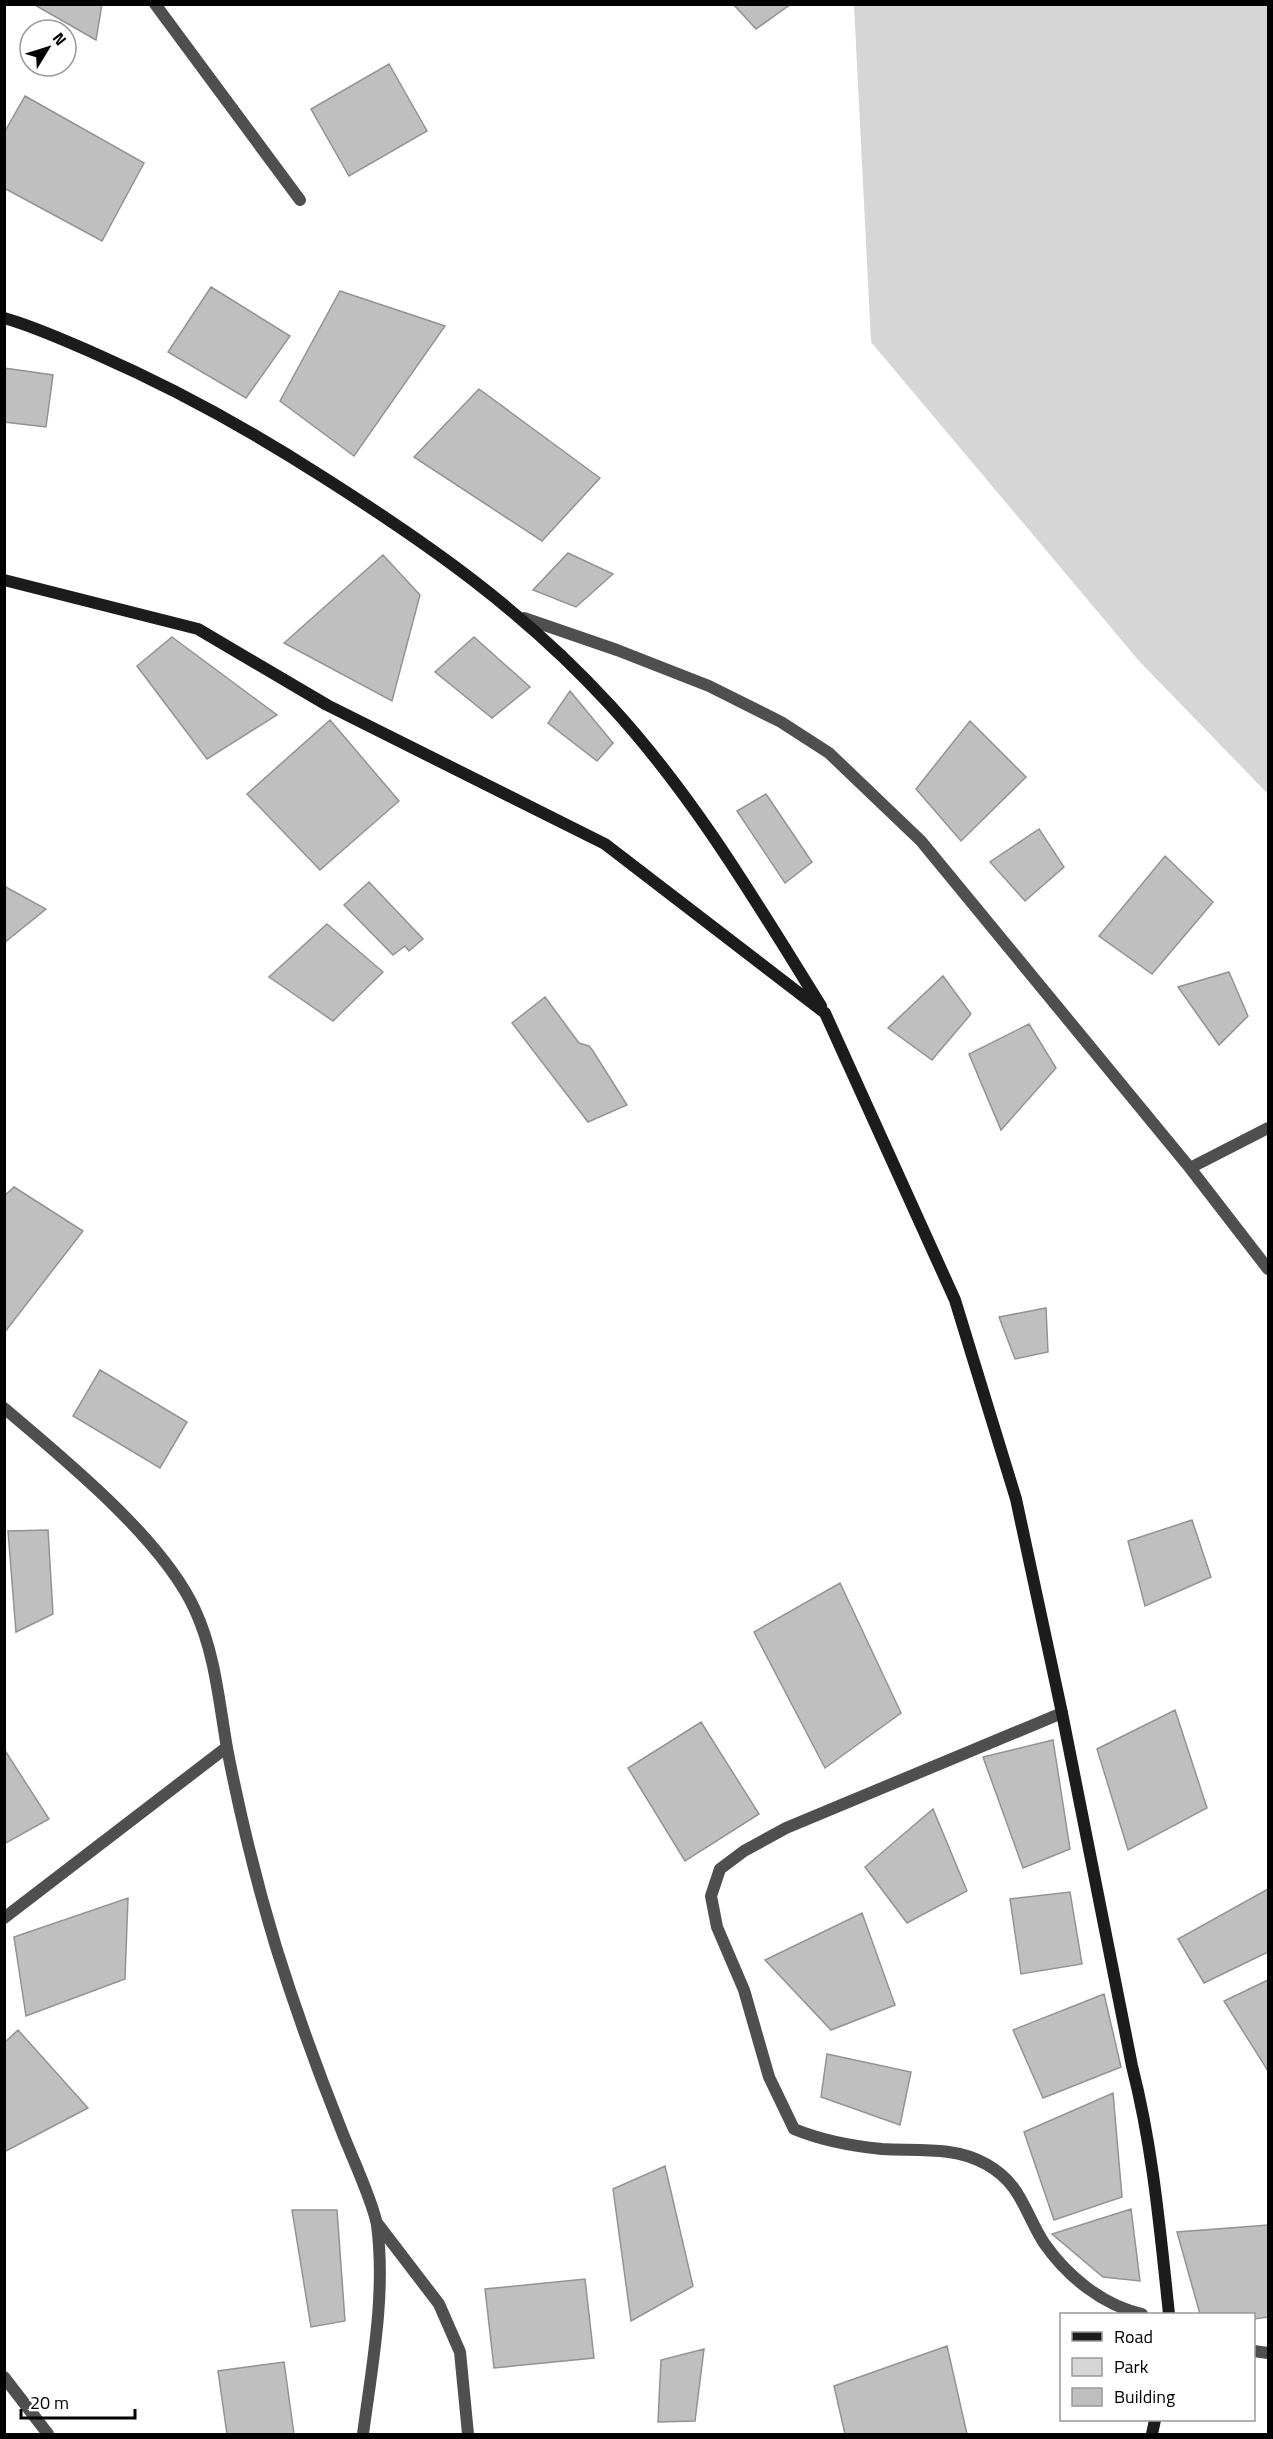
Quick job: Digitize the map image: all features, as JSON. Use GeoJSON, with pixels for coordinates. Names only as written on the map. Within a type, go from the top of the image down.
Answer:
{"type":"FeatureCollection","features":[{"type":"Feature","properties":{"kind":"street"},"geometry":{"type":"LineString","coordinates":[[155,4],[300,200]]}},
{"type":"Feature","properties":{"kind":"street"},"geometry":{"type":"LineString","coordinates":[[4,318],[31,326],[167,385],[256,434],[386,516],[471,576],[524,618],[610,705],[690,801],[825,1013],[955,1300],[1016,1499],[1062,1713],[1132,2066],[1146,2119],[1155,2177],[1169,2313]]}},
{"type":"Feature","properties":{"kind":"street"},"geometry":{"type":"LineString","coordinates":[[4,580],[198,629],[327,705],[604,844],[825,1013]]}},
{"type":"Feature","properties":{"kind":"street"},"geometry":{"type":"LineString","coordinates":[[524,618],[617,650],[709,686],[782,722],[829,753],[921,841],[1191,1168],[1269,1269]]}},
{"type":"Feature","properties":{"kind":"street"},"geometry":{"type":"LineString","coordinates":[[1191,1168],[1269,1128]]}},
{"type":"Feature","properties":{"kind":"street"},"geometry":{"type":"LineString","coordinates":[[4,1408],[96,1489],[168,1567],[195,1609],[214,1670],[227,1747],[247,1839],[276,1946],[313,2057],[376,2223],[439,2304],[460,2352],[468,2434]]}},
{"type":"Feature","properties":{"kind":"street"},"geometry":{"type":"LineString","coordinates":[[1062,1713],[786,1828],[744,1851],[720,1869],[711,1896],[717,1927],[744,1990],[769,2077],[794,2129],[821,2141],[882,2149],[945,2150],[985,2163],[1019,2192],[1044,2243],[1077,2281],[1110,2303],[1139,2313]]}},
{"type":"Feature","properties":{"kind":"street"},"geometry":{"type":"LineString","coordinates":[[4,1918],[227,1747]]}},
{"type":"Feature","properties":{"kind":"street"},"geometry":{"type":"LineString","coordinates":[[363,2434],[379,2293],[376,2223]]}},
{"type":"Feature","properties":{"kind":"street"},"geometry":{"type":"LineString","coordinates":[[4,2377],[48,2434]]}},
{"type":"Feature","properties":{"kind":"green space"},"geometry":{"type":"Polygon","coordinates":[[[854,5],[1268,5],[1268,794],[1139,661],[871,342],[854,5]]]}},
{"type":"Feature","properties":{"kind":"building"},"geometry":{"type":"Polygon","coordinates":[[[33,4],[102,4],[96,40],[78,30],[78,18],[58,18],[33,4]]]}},
{"type":"Feature","properties":{"kind":"building"},"geometry":{"type":"Polygon","coordinates":[[[733,4],[791,4],[756,29],[733,4]]]}},
{"type":"Feature","properties":{"kind":"building"},"geometry":{"type":"Polygon","coordinates":[[[389,64],[427,131],[349,176],[311,109],[389,64]]]}},
{"type":"Feature","properties":{"kind":"building"},"geometry":{"type":"Polygon","coordinates":[[[25,96],[144,163],[102,241],[4,188],[4,133],[25,96]]]}},
{"type":"Feature","properties":{"kind":"building"},"geometry":{"type":"Polygon","coordinates":[[[211,287],[290,336],[246,398],[168,352],[211,287]]]}},
{"type":"Feature","properties":{"kind":"building"},"geometry":{"type":"Polygon","coordinates":[[[340,291],[445,326],[354,456],[280,401],[340,291]]]}},
{"type":"Feature","properties":{"kind":"building"},"geometry":{"type":"Polygon","coordinates":[[[4,368],[53,375],[46,427],[4,422],[4,368]]]}},
{"type":"Feature","properties":{"kind":"building"},"geometry":{"type":"Polygon","coordinates":[[[479,389],[600,478],[542,541],[414,457],[479,389]]]}},
{"type":"Feature","properties":{"kind":"building"},"geometry":{"type":"Polygon","coordinates":[[[568,553],[613,574],[576,607],[533,590],[568,553]]]}},
{"type":"Feature","properties":{"kind":"building"},"geometry":{"type":"Polygon","coordinates":[[[383,555],[420,595],[392,701],[284,643],[383,555]]]}},
{"type":"Feature","properties":{"kind":"building"},"geometry":{"type":"Polygon","coordinates":[[[172,637],[277,715],[207,759],[137,666],[172,637]]]}},
{"type":"Feature","properties":{"kind":"building"},"geometry":{"type":"Polygon","coordinates":[[[474,637],[530,687],[492,718],[435,672],[474,637]]]}},
{"type":"Feature","properties":{"kind":"building"},"geometry":{"type":"Polygon","coordinates":[[[570,691],[613,743],[597,761],[548,723],[570,691]]]}},
{"type":"Feature","properties":{"kind":"building"},"geometry":{"type":"Polygon","coordinates":[[[330,720],[399,801],[320,870],[247,794],[330,720]]]}},
{"type":"Feature","properties":{"kind":"building"},"geometry":{"type":"Polygon","coordinates":[[[970,721],[1026,777],[961,841],[916,789],[970,721]]]}},
{"type":"Feature","properties":{"kind":"building"},"geometry":{"type":"Polygon","coordinates":[[[766,794],[812,862],[785,883],[737,811],[766,794]]]}},
{"type":"Feature","properties":{"kind":"building"},"geometry":{"type":"Polygon","coordinates":[[[1039,829],[1064,867],[1025,901],[990,862],[1039,829]]]}},
{"type":"Feature","properties":{"kind":"building"},"geometry":{"type":"Polygon","coordinates":[[[1165,856],[1213,902],[1152,974],[1099,936],[1165,856]]]}},
{"type":"Feature","properties":{"kind":"building"},"geometry":{"type":"Polygon","coordinates":[[[369,882],[423,939],[409,951],[405,946],[393,955],[344,905],[369,882]]]}},
{"type":"Feature","properties":{"kind":"building"},"geometry":{"type":"Polygon","coordinates":[[[4,886],[46,909],[4,943],[4,886]]]}},
{"type":"Feature","properties":{"kind":"building"},"geometry":{"type":"Polygon","coordinates":[[[327,924],[383,972],[333,1021],[269,977],[327,924]]]}},
{"type":"Feature","properties":{"kind":"building"},"geometry":{"type":"Polygon","coordinates":[[[1229,972],[1248,1016],[1219,1045],[1178,987],[1229,972]]]}},
{"type":"Feature","properties":{"kind":"building"},"geometry":{"type":"Polygon","coordinates":[[[943,976],[971,1014],[932,1060],[888,1028],[943,976]]]}},
{"type":"Feature","properties":{"kind":"building"},"geometry":{"type":"Polygon","coordinates":[[[545,997],[579,1043],[589,1046],[593,1051],[627,1105],[588,1122],[512,1023],[545,997]]]}},
{"type":"Feature","properties":{"kind":"building"},"geometry":{"type":"Polygon","coordinates":[[[1029,1024],[1056,1068],[1001,1130],[969,1054],[1029,1024]]]}},
{"type":"Feature","properties":{"kind":"building"},"geometry":{"type":"Polygon","coordinates":[[[14,1187],[83,1231],[4,1333],[4,1196],[14,1187]]]}},
{"type":"Feature","properties":{"kind":"building"},"geometry":{"type":"Polygon","coordinates":[[[1046,1308],[1048,1352],[1015,1359],[999,1317],[1046,1308]]]}},
{"type":"Feature","properties":{"kind":"building"},"geometry":{"type":"Polygon","coordinates":[[[100,1370],[187,1422],[160,1468],[73,1416],[100,1370]]]}},
{"type":"Feature","properties":{"kind":"building"},"geometry":{"type":"Polygon","coordinates":[[[1192,1520],[1211,1577],[1145,1606],[1128,1541],[1192,1520]]]}},
{"type":"Feature","properties":{"kind":"building"},"geometry":{"type":"Polygon","coordinates":[[[48,1530],[53,1614],[16,1632],[8,1531],[48,1530]]]}},
{"type":"Feature","properties":{"kind":"building"},"geometry":{"type":"Polygon","coordinates":[[[840,1583],[901,1713],[825,1768],[754,1632],[840,1583]]]}},
{"type":"Feature","properties":{"kind":"building"},"geometry":{"type":"Polygon","coordinates":[[[1175,1710],[1207,1808],[1128,1850],[1097,1749],[1175,1710]]]}},
{"type":"Feature","properties":{"kind":"building"},"geometry":{"type":"Polygon","coordinates":[[[701,1722],[759,1814],[685,1861],[628,1768],[701,1722]]]}},
{"type":"Feature","properties":{"kind":"building"},"geometry":{"type":"Polygon","coordinates":[[[1053,1740],[1070,1849],[1023,1868],[983,1757],[1053,1740]]]}},
{"type":"Feature","properties":{"kind":"building"},"geometry":{"type":"Polygon","coordinates":[[[4,1749],[49,1819],[4,1844],[4,1749]]]}},
{"type":"Feature","properties":{"kind":"building"},"geometry":{"type":"Polygon","coordinates":[[[933,1809],[967,1891],[907,1923],[865,1867],[933,1809]]]}},
{"type":"Feature","properties":{"kind":"building"},"geometry":{"type":"Polygon","coordinates":[[[1268,1889],[1268,1952],[1204,1983],[1178,1939],[1268,1889]]]}},
{"type":"Feature","properties":{"kind":"building"},"geometry":{"type":"Polygon","coordinates":[[[1070,1892],[1082,1964],[1021,1974],[1010,1899],[1070,1892]]]}},
{"type":"Feature","properties":{"kind":"building"},"geometry":{"type":"Polygon","coordinates":[[[128,1898],[125,1979],[26,2016],[14,1937],[128,1898]]]}},
{"type":"Feature","properties":{"kind":"building"},"geometry":{"type":"Polygon","coordinates":[[[862,1913],[895,2005],[831,2030],[765,1960],[862,1913]]]}},
{"type":"Feature","properties":{"kind":"building"},"geometry":{"type":"Polygon","coordinates":[[[1268,1980],[1268,2071],[1224,2001],[1268,1980]]]}},
{"type":"Feature","properties":{"kind":"building"},"geometry":{"type":"Polygon","coordinates":[[[1104,1994],[1121,2067],[1043,2098],[1013,2030],[1104,1994]]]}},
{"type":"Feature","properties":{"kind":"building"},"geometry":{"type":"Polygon","coordinates":[[[18,2030],[88,2108],[4,2152],[4,2043],[18,2030]]]}},
{"type":"Feature","properties":{"kind":"building"},"geometry":{"type":"Polygon","coordinates":[[[827,2054],[911,2072],[900,2125],[821,2097],[827,2054]]]}},
{"type":"Feature","properties":{"kind":"building"},"geometry":{"type":"Polygon","coordinates":[[[1113,2093],[1122,2197],[1054,2220],[1024,2132],[1113,2093]]]}},
{"type":"Feature","properties":{"kind":"building"},"geometry":{"type":"Polygon","coordinates":[[[665,2166],[693,2286],[631,2321],[613,2189],[665,2166]]]}},
{"type":"Feature","properties":{"kind":"building"},"geometry":{"type":"Polygon","coordinates":[[[1131,2209],[1140,2281],[1103,2277],[1052,2234],[1131,2209]]]}},
{"type":"Feature","properties":{"kind":"building"},"geometry":{"type":"Polygon","coordinates":[[[292,2210],[337,2210],[345,2321],[311,2327],[292,2210]]]}},
{"type":"Feature","properties":{"kind":"building"},"geometry":{"type":"Polygon","coordinates":[[[1268,2225],[1268,2317],[1255,2319],[1255,2313],[1200,2313],[1177,2232],[1268,2225]]]}},
{"type":"Feature","properties":{"kind":"building"},"geometry":{"type":"Polygon","coordinates":[[[585,2279],[594,2358],[494,2368],[485,2289],[585,2279]]]}},
{"type":"Feature","properties":{"kind":"building"},"geometry":{"type":"Polygon","coordinates":[[[947,2346],[967,2434],[845,2434],[834,2386],[947,2346]]]}},
{"type":"Feature","properties":{"kind":"building"},"geometry":{"type":"Polygon","coordinates":[[[704,2349],[695,2421],[658,2422],[661,2360],[704,2349]]]}},
{"type":"Feature","properties":{"kind":"building"},"geometry":{"type":"Polygon","coordinates":[[[284,2362],[294,2434],[227,2434],[218,2371],[284,2362]]]}}]}
